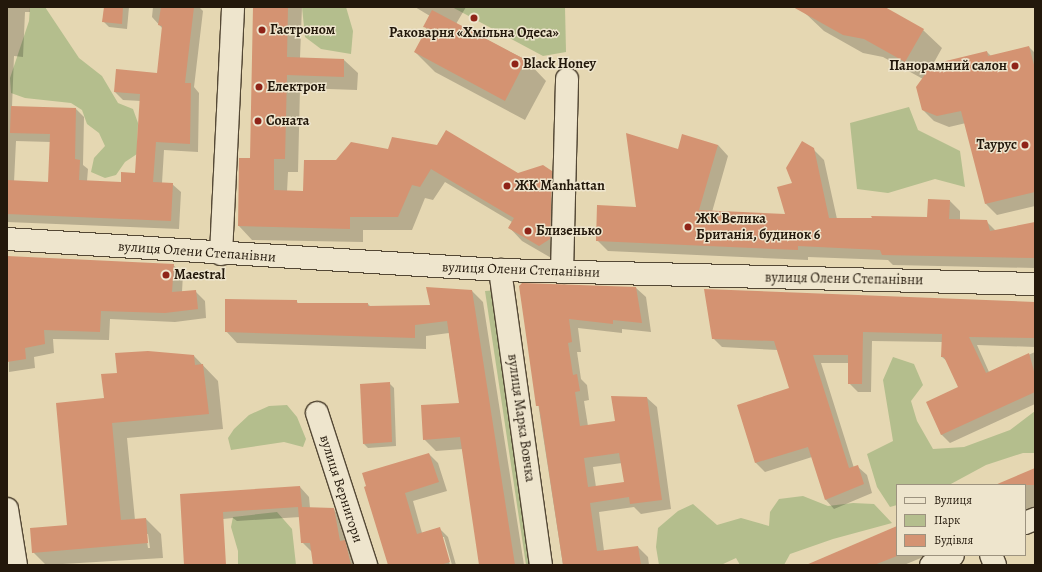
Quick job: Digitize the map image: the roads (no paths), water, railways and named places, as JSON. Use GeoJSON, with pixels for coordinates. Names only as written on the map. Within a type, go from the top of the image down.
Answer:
{"type":"FeatureCollection","features":[{"type":"Feature","properties":{"kind":"street"},"geometry":{"type":"LineString","coordinates":[[221,254],[233,7]]}},
{"type":"Feature","properties":{"kind":"street"},"geometry":{"type":"LineString","coordinates":[[562,272],[567,79]]}},
{"type":"Feature","properties":{"kind":"street","name":"вулиця Олени Степанівни"},"geometry":{"type":"LineString","coordinates":[[7,239],[221,254],[500,270],[1035,284]]}},
{"type":"Feature","properties":{"kind":"street","name":"вулиця Марка Вовчка"},"geometry":{"type":"LineString","coordinates":[[500,270],[541,565]]}},
{"type":"Feature","properties":{"kind":"street","name":"вулиця Вернигори"},"geometry":{"type":"LineString","coordinates":[[317,413],[366,565]]}},
{"type":"Feature","properties":{"kind":"street"},"geometry":{"type":"LineString","coordinates":[[7,509],[16,565]]}},
{"type":"Feature","properties":{"kind":"street"},"geometry":{"type":"LineString","coordinates":[[931,565],[951,556]]}},
{"type":"Feature","properties":{"kind":"place","name":"Раковарня «Хмільна Одеса»"},"geometry":{"type":"Point","coordinates":[474,18]}},
{"type":"Feature","properties":{"kind":"place","name":"Гастроном"},"geometry":{"type":"Point","coordinates":[262,30]}},
{"type":"Feature","properties":{"kind":"place","name":"Black Honey"},"geometry":{"type":"Point","coordinates":[515,64]}},
{"type":"Feature","properties":{"kind":"place","name":"Панорамний салон"},"geometry":{"type":"Point","coordinates":[1015,66]}},
{"type":"Feature","properties":{"kind":"place","name":"Електрон"},"geometry":{"type":"Point","coordinates":[259,87]}},
{"type":"Feature","properties":{"kind":"place","name":"Соната"},"geometry":{"type":"Point","coordinates":[258,121]}},
{"type":"Feature","properties":{"kind":"place","name":"Таурус"},"geometry":{"type":"Point","coordinates":[1025,145]}},
{"type":"Feature","properties":{"kind":"place","name":"ЖК Manhattan"},"geometry":{"type":"Point","coordinates":[507,186]}},
{"type":"Feature","properties":{"kind":"place","name":"ЖК Велика Британія, будинок 6"},"geometry":{"type":"Point","coordinates":[688,227]}},
{"type":"Feature","properties":{"kind":"place","name":"Близенько"},"geometry":{"type":"Point","coordinates":[528,231]}},
{"type":"Feature","properties":{"kind":"place","name":"Maestral"},"geometry":{"type":"Point","coordinates":[166,275]}}]}
